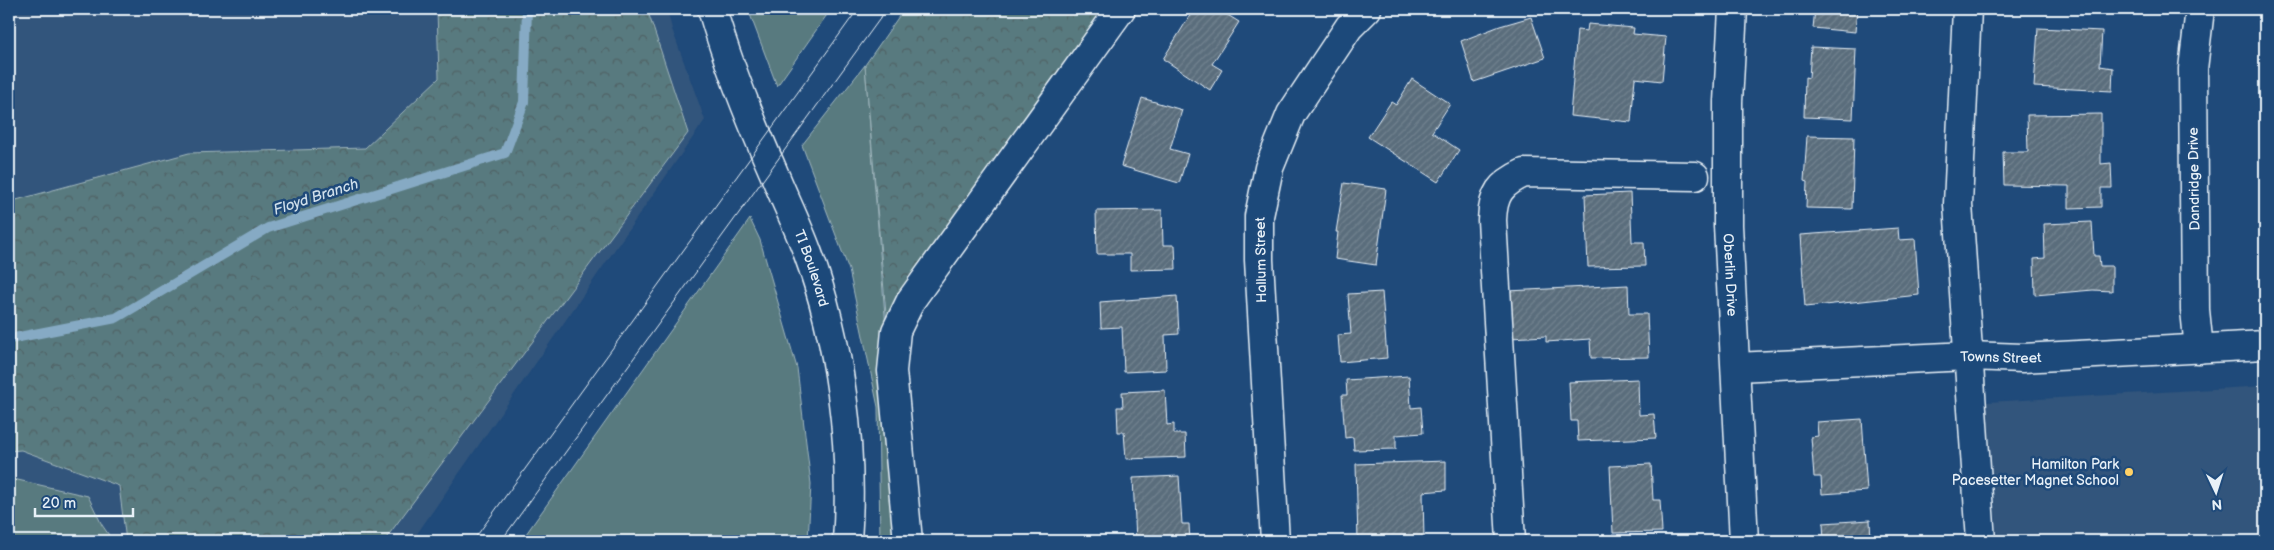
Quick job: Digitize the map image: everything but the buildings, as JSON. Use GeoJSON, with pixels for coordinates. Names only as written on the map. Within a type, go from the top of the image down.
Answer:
{"type":"FeatureCollection","features":[{"type":"Feature","properties":{"kind":"street","name":"TI Boulevard"},"geometry":{"type":"LineString","coordinates":[[712,9],[735,76],[807,251],[821,294],[835,353],[842,399],[847,469],[847,541]]}},
{"type":"Feature","properties":{"kind":"street"},"geometry":{"type":"LineString","coordinates":[[908,541],[892,371],[896,331],[911,300],[1121,9]]}},
{"type":"Feature","properties":{"kind":"street","name":"Hallum Street"},"geometry":{"type":"LineString","coordinates":[[1275,541],[1259,260],[1259,216],[1269,168],[1291,114],[1349,27],[1367,9]]}},
{"type":"Feature","properties":{"kind":"street","name":"Oberlin Drive"},"geometry":{"type":"LineString","coordinates":[[1732,9],[1728,102],[1728,225],[1744,541]]}},
{"type":"Feature","properties":{"kind":"street"},"geometry":{"type":"LineString","coordinates":[[1967,9],[1958,204],[1981,541]]}},
{"type":"Feature","properties":{"kind":"street","name":"Dandridge Drive"},"geometry":{"type":"LineString","coordinates":[[2198,349],[2195,310],[2193,69],[2200,9]]}},
{"type":"Feature","properties":{"kind":"street"},"geometry":{"type":"LineString","coordinates":[[1511,541],[1492,220],[1493,202],[1496,196],[1500,189],[1512,178],[1524,173],[1695,176]]}},
{"type":"Feature","properties":{"kind":"street","name":"Towns Street"},"geometry":{"type":"LineString","coordinates":[[1736,367],[1969,356],[2023,358],[2265,345]]}},
{"type":"Feature","properties":{"kind":"shaded area"},"geometry":{"type":"Polygon","coordinates":[[[9,9],[667,9],[672,29],[705,120],[412,541],[9,541],[9,9]]]}},
{"type":"Feature","properties":{"kind":"shaded area","name":"Hamilton Park Pacesetter Magnet School"},"geometry":{"type":"Polygon","coordinates":[[[2265,386],[2265,541],[1997,541],[1987,402],[2265,386]]]}},
{"type":"Feature","properties":{"kind":"green space"},"geometry":{"type":"Polygon","coordinates":[[[437,9],[647,9],[688,133],[384,541],[126,541],[119,486],[21,450],[9,451],[9,202],[189,153],[365,148],[439,78],[437,9]]]}},
{"type":"Feature","properties":{"kind":"green space"},"geometry":{"type":"Polygon","coordinates":[[[748,9],[831,9],[777,86],[748,9]]]}},
{"type":"Feature","properties":{"kind":"green space"},"geometry":{"type":"Polygon","coordinates":[[[904,9],[1106,9],[887,326],[865,65],[904,9]]]}},
{"type":"Feature","properties":{"kind":"green space"},"geometry":{"type":"Polygon","coordinates":[[[865,65],[903,541],[880,541],[878,407],[849,270],[802,145],[865,65]]]}},
{"type":"Feature","properties":{"kind":"green space"},"geometry":{"type":"Polygon","coordinates":[[[750,219],[760,240],[797,368],[811,484],[808,541],[521,541],[750,219]]]}},
{"type":"Feature","properties":{"kind":"green space"},"geometry":{"type":"Polygon","coordinates":[[[9,478],[88,496],[102,525],[113,541],[9,541],[9,478]]]}},
{"type":"Feature","properties":{"kind":"waterway","name":"Floyd Branch"},"geometry":{"type":"LineString","coordinates":[[9,339],[116,318],[268,228],[505,153],[524,102],[527,9]]}},
{"type":"Feature","properties":{"kind":"tram line"},"geometry":{"type":"LineString","coordinates":[[473,541],[858,9]]}},
{"type":"Feature","properties":{"kind":"tram line"},"geometry":{"type":"LineString","coordinates":[[501,541],[887,9]]}},
{"type":"Feature","properties":{"kind":"place","name":"Hamilton Park Pacesetter Magnet School"},"geometry":{"type":"Point","coordinates":[2129,472]}}]}
